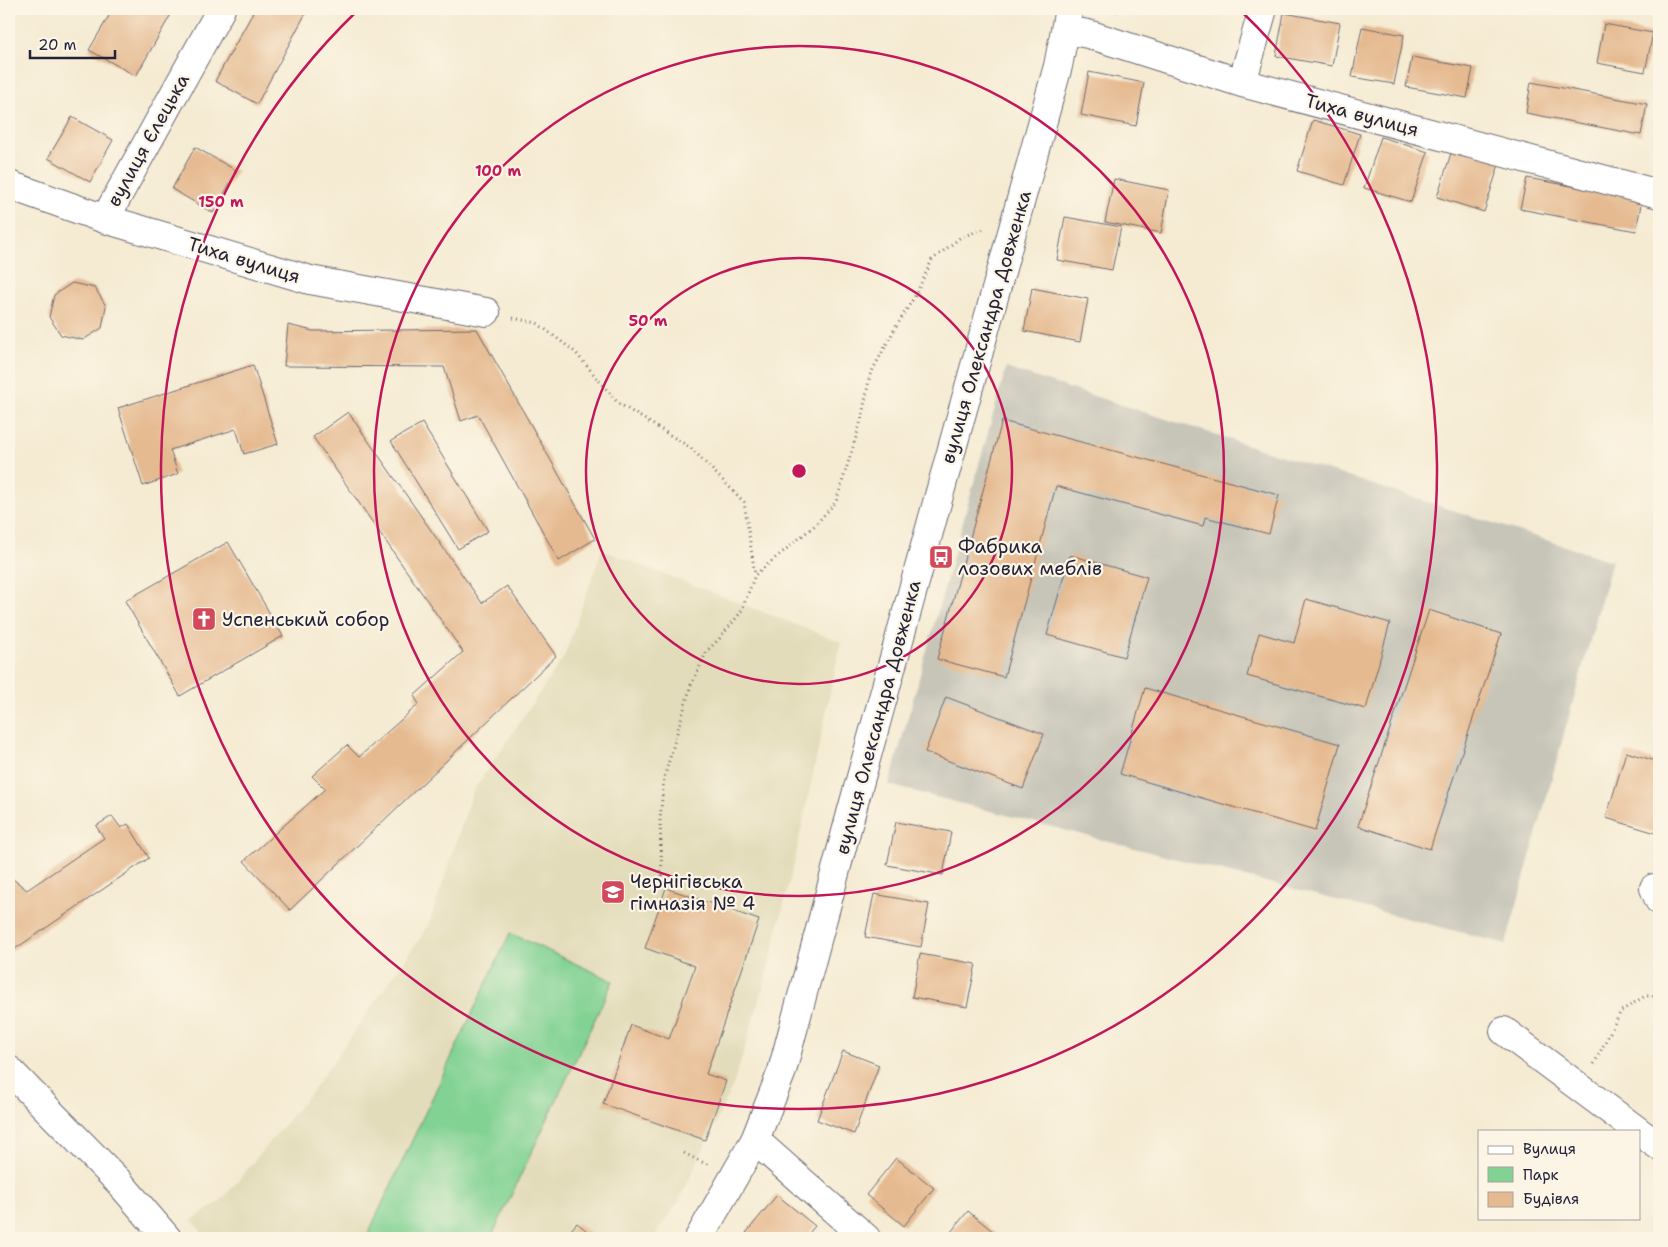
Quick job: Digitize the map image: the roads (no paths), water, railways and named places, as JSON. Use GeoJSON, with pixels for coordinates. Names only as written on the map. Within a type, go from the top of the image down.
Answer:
{"type":"FeatureCollection","features":[{"type":"Feature","properties":{"kind":"street","name":"вулиця Єлецька"},"geometry":{"type":"LineString","coordinates":[[105,219],[221,9]]}},
{"type":"Feature","properties":{"kind":"street"},"geometry":{"type":"LineString","coordinates":[[1242,83],[1263,9]]}},
{"type":"Feature","properties":{"kind":"street","name":"Тиха вулиця"},"geometry":{"type":"LineString","coordinates":[[1068,19],[1088,34],[1242,83],[1659,194]]}},
{"type":"Feature","properties":{"kind":"street","name":"вулиця Олександра Довженка"},"geometry":{"type":"LineString","coordinates":[[699,1238],[756,1140],[782,1071],[866,758],[1058,66],[1068,19]]}},
{"type":"Feature","properties":{"kind":"street","name":"Тиха вулиця"},"geometry":{"type":"LineString","coordinates":[[9,185],[105,219],[310,280],[486,312]]}},
{"type":"Feature","properties":{"kind":"street"},"geometry":{"type":"LineString","coordinates":[[1504,1031],[1638,1130]]}},
{"type":"Feature","properties":{"kind":"street"},"geometry":{"type":"LineString","coordinates":[[9,1070],[119,1182],[168,1238]]}},
{"type":"Feature","properties":{"kind":"street"},"geometry":{"type":"LineString","coordinates":[[1640,1132],[1659,1146]]}},
{"type":"Feature","properties":{"kind":"street"},"geometry":{"type":"LineString","coordinates":[[756,1140],[866,1238]]}},
{"type":"Feature","properties":{"kind":"place","name":"Фабрика лозових меблів"},"geometry":{"type":"Point","coordinates":[941,557]}},
{"type":"Feature","properties":{"kind":"place","name":"Успенський собор"},"geometry":{"type":"Point","coordinates":[204,619]}},
{"type":"Feature","properties":{"kind":"place","name":"Чернігівська гімназія № 4"},"geometry":{"type":"Point","coordinates":[613,892]}}]}
